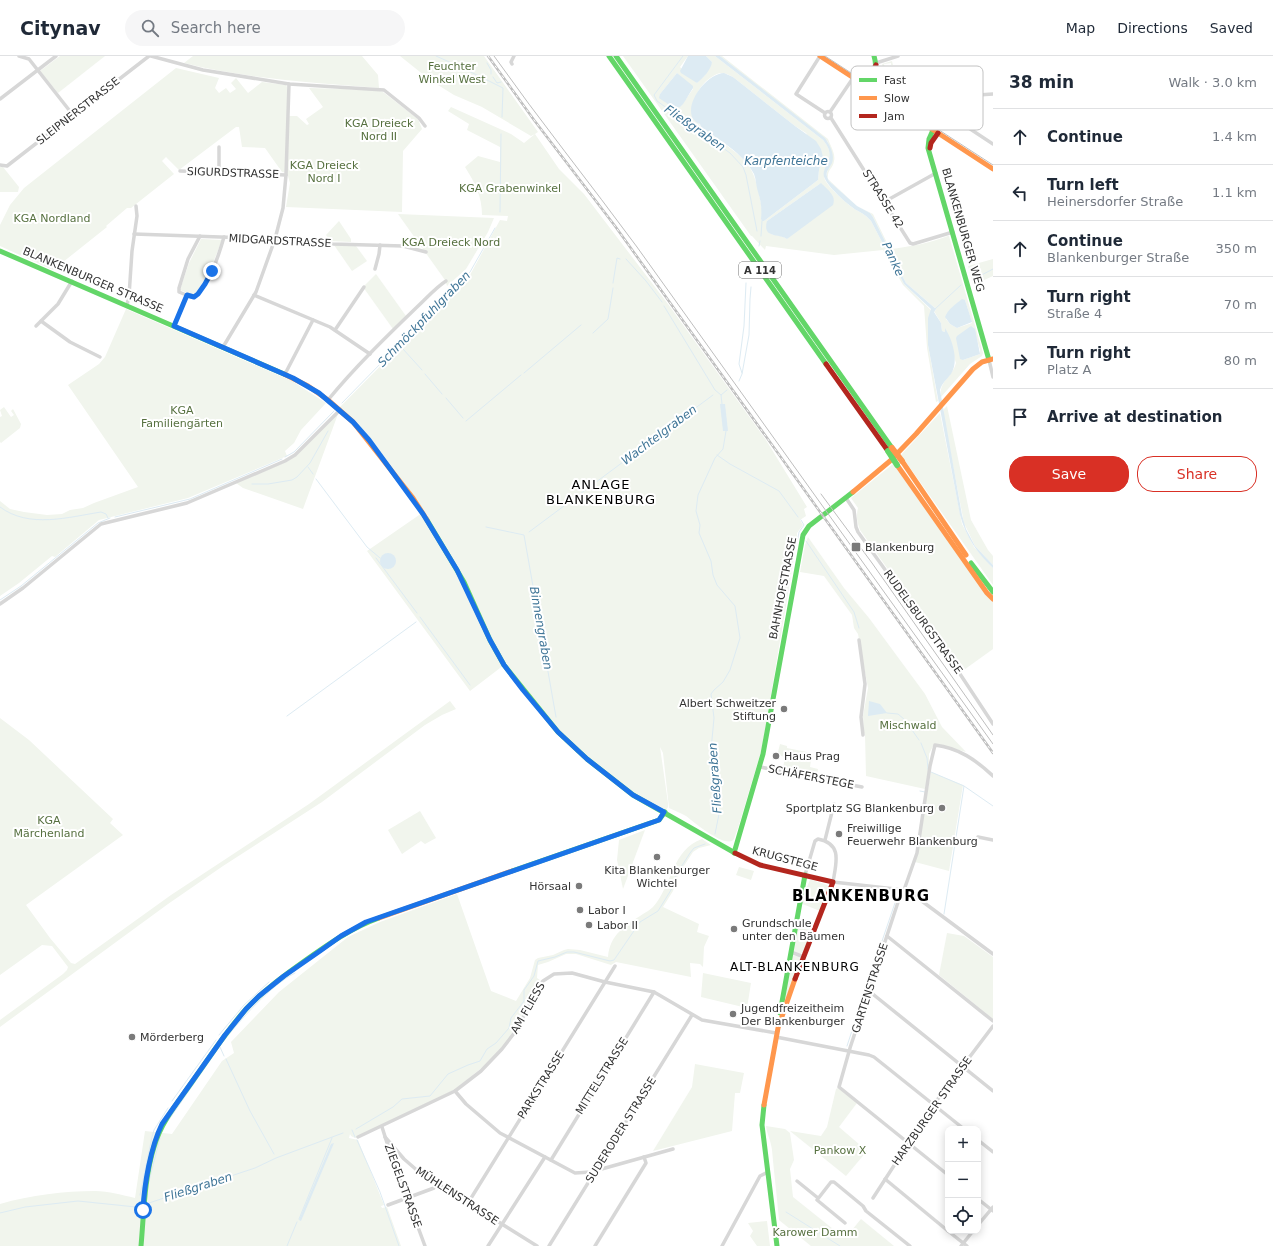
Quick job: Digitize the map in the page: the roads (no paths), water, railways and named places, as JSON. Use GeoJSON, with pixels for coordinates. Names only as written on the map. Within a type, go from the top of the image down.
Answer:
{"type":"FeatureCollection","features":[{"type":"Feature","properties":{"kind":"main road","name":"A 114"},"geometry":{"type":"LineString","coordinates":[[609,56],[993,592]]}},
{"type":"Feature","properties":{"kind":"main road","name":"A 114"},"geometry":{"type":"LineString","coordinates":[[616,56],[890,450]]}},
{"type":"Feature","properties":{"kind":"main road"},"geometry":{"type":"LineString","coordinates":[[820,56],[851,77]]}},
{"type":"Feature","properties":{"kind":"main road"},"geometry":{"type":"LineString","coordinates":[[874,56],[876,64]]}},
{"type":"Feature","properties":{"kind":"main road"},"geometry":{"type":"LineString","coordinates":[[933,130],[993,169]]}},
{"type":"Feature","properties":{"kind":"main road","name":"BLANKENBURGER WEG"},"geometry":{"type":"LineString","coordinates":[[936,132],[928,143],[930,153],[991,359]]}},
{"type":"Feature","properties":{"kind":"main road","name":"BLANKENBURGER STRASSE"},"geometry":{"type":"LineString","coordinates":[[0,250],[285,374],[308,386],[340,409],[369,440],[423,514],[457,570],[490,640],[501,659],[523,690],[558,732],[587,759],[633,795],[664,812]]}},
{"type":"Feature","properties":{"kind":"main road","name":"BAHNHOFSTRASSE"},"geometry":{"type":"LineString","coordinates":[[734,853],[760,767],[802,539],[813,522],[846,498],[890,461],[909,442],[973,369],[982,362],[991,359]]}},
{"type":"Feature","properties":{"kind":"main road","name":"A 114"},"geometry":{"type":"LineString","coordinates":[[900,463],[987,593],[993,599]]}},
{"type":"Feature","properties":{"kind":"main road"},"geometry":{"type":"LineString","coordinates":[[141,1246],[143,1209],[153,1149],[162,1124],[233,1025],[259,996],[290,971],[341,936],[366,922],[659,820],[664,812]]}},
{"type":"Feature","properties":{"kind":"main road","name":"KRUGSTEGE"},"geometry":{"type":"LineString","coordinates":[[664,812],[734,853],[760,865],[832,882]]}},
{"type":"Feature","properties":{"kind":"main road"},"geometry":{"type":"LineString","coordinates":[[780,1022],[805,875]]}},
{"type":"Feature","properties":{"kind":"main road"},"geometry":{"type":"LineString","coordinates":[[777,1246],[762,1125],[776,1035],[832,882]]}},
{"type":"Feature","properties":{"kind":"street"},"geometry":{"type":"LineString","coordinates":[[19,56],[29,59],[73,115]]}},
{"type":"Feature","properties":{"kind":"street"},"geometry":{"type":"LineString","coordinates":[[0,99],[56,56]]}},
{"type":"Feature","properties":{"kind":"street"},"geometry":{"type":"LineString","coordinates":[[150,56],[203,70],[288,84],[384,90],[419,118],[425,126]]}},
{"type":"Feature","properties":{"kind":"street","name":"SLEIPNERSTRASSE"},"geometry":{"type":"LineString","coordinates":[[0,165],[7,166],[150,56]]}},
{"type":"Feature","properties":{"kind":"street"},"geometry":{"type":"LineString","coordinates":[[512,64],[511,62],[514,56]]}},
{"type":"Feature","properties":{"kind":"street"},"geometry":{"type":"LineString","coordinates":[[820,56],[796,94],[825,114],[826,118],[831,118],[832,115],[830,112]]}},
{"type":"Feature","properties":{"kind":"street"},"geometry":{"type":"LineString","coordinates":[[876,64],[898,56]]}},
{"type":"Feature","properties":{"kind":"street"},"geometry":{"type":"LineString","coordinates":[[825,114],[830,112],[851,81]]}},
{"type":"Feature","properties":{"kind":"street"},"geometry":{"type":"LineString","coordinates":[[223,347],[254,295],[264,272],[283,208],[286,175],[288,84]]}},
{"type":"Feature","properties":{"kind":"street"},"geometry":{"type":"LineString","coordinates":[[983,95],[993,94]]}},
{"type":"Feature","properties":{"kind":"street","name":"STRASSE 42"},"geometry":{"type":"LineString","coordinates":[[831,118],[911,244],[953,232]]}},
{"type":"Feature","properties":{"kind":"street"},"geometry":{"type":"LineString","coordinates":[[971,130],[993,144]]}},
{"type":"Feature","properties":{"kind":"street"},"geometry":{"type":"LineString","coordinates":[[219,147],[219,172]]}},
{"type":"Feature","properties":{"kind":"street","name":"SIGURDSTRASSE"},"geometry":{"type":"LineString","coordinates":[[180,171],[286,175]]}},
{"type":"Feature","properties":{"kind":"street"},"geometry":{"type":"LineString","coordinates":[[884,202],[936,173]]}},
{"type":"Feature","properties":{"kind":"street"},"geometry":{"type":"LineString","coordinates":[[127,305],[137,216],[136,206]]}},
{"type":"Feature","properties":{"kind":"street","name":"MIDGARDSTRASSE"},"geometry":{"type":"LineString","coordinates":[[134,234],[275,239],[332,244],[403,246],[426,252]]}},
{"type":"Feature","properties":{"kind":"street"},"geometry":{"type":"LineString","coordinates":[[200,236],[188,259],[179,288],[179,292],[194,297],[205,284],[216,261],[224,237]]}},
{"type":"Feature","properties":{"kind":"street"},"geometry":{"type":"LineString","coordinates":[[375,269],[380,245]]}},
{"type":"Feature","properties":{"kind":"street"},"geometry":{"type":"LineString","coordinates":[[328,400],[347,377],[407,317],[446,281]]}},
{"type":"Feature","properties":{"kind":"street"},"geometry":{"type":"LineString","coordinates":[[36,326],[58,304],[72,282]]}},
{"type":"Feature","properties":{"kind":"street"},"geometry":{"type":"LineString","coordinates":[[335,330],[364,287]]}},
{"type":"Feature","properties":{"kind":"street"},"geometry":{"type":"LineString","coordinates":[[174,326],[187,295]]}},
{"type":"Feature","properties":{"kind":"street"},"geometry":{"type":"LineString","coordinates":[[254,295],[335,330],[370,354]]}},
{"type":"Feature","properties":{"kind":"street"},"geometry":{"type":"LineString","coordinates":[[285,374],[313,320]]}},
{"type":"Feature","properties":{"kind":"street"},"geometry":{"type":"LineString","coordinates":[[41,321],[70,342],[100,357]]}},
{"type":"Feature","properties":{"kind":"street"},"geometry":{"type":"LineString","coordinates":[[991,359],[993,377]]}},
{"type":"Feature","properties":{"kind":"street"},"geometry":{"type":"LineString","coordinates":[[0,604],[23,588],[101,524],[187,503],[284,461],[295,455],[340,409]]}},
{"type":"Feature","properties":{"kind":"street","name":"RUDELSBURGSTRASSE"},"geometry":{"type":"LineString","coordinates":[[846,498],[854,510],[858,532],[960,673],[993,724]]}},
{"type":"Feature","properties":{"kind":"street"},"geometry":{"type":"LineString","coordinates":[[858,640],[866,684],[861,717],[863,734]]}},
{"type":"Feature","properties":{"kind":"street","name":"GARTENSTRASSE"},"geometry":{"type":"LineString","coordinates":[[909,1143],[839,1087],[887,936],[917,853],[934,747],[937,745],[969,756],[993,776]]}},
{"type":"Feature","properties":{"kind":"street","name":"SCHÄFERSTEGE"},"geometry":{"type":"LineString","coordinates":[[760,767],[862,787]]}},
{"type":"Feature","properties":{"kind":"street"},"geometry":{"type":"LineString","coordinates":[[825,840],[834,804]]}},
{"type":"Feature","properties":{"kind":"street"},"geometry":{"type":"LineString","coordinates":[[978,837],[993,840]]}},
{"type":"Feature","properties":{"kind":"street"},"geometry":{"type":"LineString","coordinates":[[805,875],[815,841],[818,839],[825,840],[832,844],[836,853],[832,882],[903,890],[914,895],[993,954]]}},
{"type":"Feature","properties":{"kind":"street"},"geometry":{"type":"LineString","coordinates":[[887,936],[993,1021]]}},
{"type":"Feature","properties":{"kind":"street"},"geometry":{"type":"LineString","coordinates":[[791,952],[804,957]]}},
{"type":"Feature","properties":{"kind":"street","name":"PARKSTRASSE"},"geometry":{"type":"LineString","coordinates":[[468,1203],[615,966]]}},
{"type":"Feature","properties":{"kind":"street","name":"AM FLIESS"},"geometry":{"type":"LineString","coordinates":[[358,1137],[382,1127],[455,1091],[481,1071],[508,1042],[525,1014],[538,986],[548,976],[566,972],[604,982],[654,992],[702,1020],[874,1057],[960,1126]]}},
{"type":"Feature","properties":{"kind":"street"},"geometry":{"type":"LineString","coordinates":[[869,991],[993,1091]]}},
{"type":"Feature","properties":{"kind":"street","name":"MITTELSTRASSE"},"geometry":{"type":"LineString","coordinates":[[551,1160],[654,992]]}},
{"type":"Feature","properties":{"kind":"street","name":"SUDERODER STRASSE"},"geometry":{"type":"LineString","coordinates":[[550,1246],[692,1015]]}},
{"type":"Feature","properties":{"kind":"street","name":"HARZBURGER STRASSE"},"geometry":{"type":"LineString","coordinates":[[873,1198],[934,1104],[993,1026]]}},
{"type":"Feature","properties":{"kind":"street"},"geometry":{"type":"LineString","coordinates":[[455,1091],[480,1117],[508,1137],[575,1173],[581,1174],[673,1149]]}},
{"type":"Feature","properties":{"kind":"street","name":"ZIEGELSTRASSE"},"geometry":{"type":"LineString","coordinates":[[382,1127],[425,1246]]}},
{"type":"Feature","properties":{"kind":"street","name":"MÜHLENSTRASSE"},"geometry":{"type":"LineString","coordinates":[[385,1137],[413,1168],[537,1246]]}},
{"type":"Feature","properties":{"kind":"street"},"geometry":{"type":"LineString","coordinates":[[981,1142],[993,1152]]}},
{"type":"Feature","properties":{"kind":"street"},"geometry":{"type":"LineString","coordinates":[[909,1143],[945,1173]]}},
{"type":"Feature","properties":{"kind":"street"},"geometry":{"type":"LineString","coordinates":[[488,1246],[545,1157]]}},
{"type":"Feature","properties":{"kind":"street"},"geometry":{"type":"LineString","coordinates":[[595,1246],[646,1163],[644,1157]]}},
{"type":"Feature","properties":{"kind":"street"},"geometry":{"type":"LineString","coordinates":[[722,1246],[760,1176],[768,1172]]}},
{"type":"Feature","properties":{"kind":"street"},"geometry":{"type":"LineString","coordinates":[[885,1179],[945,1229]]}},
{"type":"Feature","properties":{"kind":"street"},"geometry":{"type":"LineString","coordinates":[[797,1181],[818,1198],[818,1202],[845,1223]]}},
{"type":"Feature","properties":{"kind":"street"},"geometry":{"type":"LineString","coordinates":[[818,1198],[832,1181],[863,1206],[866,1211],[910,1246]]}},
{"type":"Feature","properties":{"kind":"street"},"geometry":{"type":"LineString","coordinates":[[388,1205],[434,1188],[437,1184]]}},
{"type":"Feature","properties":{"kind":"street"},"geometry":{"type":"LineString","coordinates":[[981,1201],[992,1209],[981,1222]]}},
{"type":"Feature","properties":{"kind":"street"},"geometry":{"type":"LineString","coordinates":[[951,1234],[964,1245],[971,1234]]}},
{"type":"Feature","properties":{"kind":"water"},"geometry":{"type":"Polygon","coordinates":[[[688,56],[706,56],[712,62],[708,71],[697,83],[680,71],[688,56]]]}},
{"type":"Feature","properties":{"kind":"water","name":"Panke"},"geometry":{"type":"Polygon","coordinates":[[[715,56],[720,56],[825,138],[833,157],[827,173],[829,181],[857,206],[870,213],[906,283],[936,309],[934,312],[941,323],[942,331],[945,332],[945,328],[953,345],[955,357],[955,363],[951,374],[943,383],[940,390],[962,515],[966,529],[975,546],[993,565],[993,568],[973,544],[965,530],[960,515],[928,345],[928,318],[931,309],[904,284],[871,221],[844,200],[827,183],[824,171],[830,153],[823,140],[715,56]]]}},
{"type":"Feature","properties":{"kind":"water"},"geometry":{"type":"Polygon","coordinates":[[[677,73],[693,86],[693,88],[682,105],[676,108],[659,98],[660,94],[677,73]]]}},
{"type":"Feature","properties":{"kind":"water","name":"Karpfenteiche"},"geometry":{"type":"Polygon","coordinates":[[[724,73],[733,77],[816,141],[821,149],[823,157],[818,180],[764,221],[761,219],[761,202],[755,176],[749,166],[737,153],[701,127],[700,124],[694,119],[691,112],[692,104],[701,87],[716,75],[724,73]]]}},
{"type":"Feature","properties":{"kind":"water","name":"Karpfenteiche"},"geometry":{"type":"Polygon","coordinates":[[[821,183],[833,196],[833,205],[787,239],[767,231],[767,221],[821,183]]]}},
{"type":"Feature","properties":{"kind":"water"},"geometry":{"type":"Polygon","coordinates":[[[962,299],[965,300],[972,322],[957,328],[950,324],[945,317],[950,309],[962,299]]]}},
{"type":"Feature","properties":{"kind":"water"},"geometry":{"type":"Polygon","coordinates":[[[971,326],[975,329],[980,354],[963,360],[960,359],[956,338],[971,326]]]}},
{"type":"Feature","properties":{"kind":"water"},"geometry":{"type":"Polygon","coordinates":[[[720,404],[725,404],[728,431],[723,431],[720,404]]]}},
{"type":"Feature","properties":{"kind":"water"},"geometry":{"type":"Polygon","coordinates":[[[388,553],[395,558],[396,561],[391,568],[388,569],[381,564],[380,561],[385,554],[388,553]]]}},
{"type":"Feature","properties":{"kind":"water"},"geometry":{"type":"Polygon","coordinates":[[[869,701],[880,704],[887,713],[868,716],[869,701]]]}},
{"type":"Feature","properties":{"kind":"water"},"geometry":{"type":"Polygon","coordinates":[[[334,1143],[301,1221],[299,1220],[331,1144],[334,1143]]]}},
{"type":"Feature","properties":{"kind":"waterway"},"geometry":{"type":"LineString","coordinates":[[436,56],[503,88],[502,117]]}},
{"type":"Feature","properties":{"kind":"waterway","name":"Fließgraben"},"geometry":{"type":"LineString","coordinates":[[683,56],[654,95],[657,101],[730,153],[743,167],[746,175],[757,231]]}},
{"type":"Feature","properties":{"kind":"waterway"},"geometry":{"type":"LineString","coordinates":[[487,63],[491,70],[491,74]]}},
{"type":"Feature","properties":{"kind":"waterway"},"geometry":{"type":"LineString","coordinates":[[493,77],[497,83],[501,82]]}},
{"type":"Feature","properties":{"kind":"waterway","name":"Schmöckpfuhlgraben"},"geometry":{"type":"LineString","coordinates":[[500,212],[501,134]]}},
{"type":"Feature","properties":{"kind":"waterway"},"geometry":{"type":"LineString","coordinates":[[761,236],[762,221]]}},
{"type":"Feature","properties":{"kind":"waterway","name":"Schmöckpfuhlgraben"},"geometry":{"type":"LineString","coordinates":[[342,403],[470,272],[495,228]]}},
{"type":"Feature","properties":{"kind":"waterway","name":"Fließgraben"},"geometry":{"type":"LineString","coordinates":[[759,246],[760,241]]}},
{"type":"Feature","properties":{"kind":"waterway"},"geometry":{"type":"LineString","coordinates":[[613,283],[617,258],[620,259]]}},
{"type":"Feature","properties":{"kind":"waterway"},"geometry":{"type":"LineString","coordinates":[[626,259],[646,281],[662,302]]}},
{"type":"Feature","properties":{"kind":"waterway"},"geometry":{"type":"LineString","coordinates":[[974,279],[993,269]]}},
{"type":"Feature","properties":{"kind":"waterway","name":"Fließgraben"},"geometry":{"type":"LineString","coordinates":[[742,373],[739,364],[744,326],[746,283]]}},
{"type":"Feature","properties":{"kind":"waterway"},"geometry":{"type":"LineString","coordinates":[[935,309],[961,285]]}},
{"type":"Feature","properties":{"kind":"waterway","name":"Fließgraben"},"geometry":{"type":"LineString","coordinates":[[739,381],[742,374],[749,335],[751,287]]}},
{"type":"Feature","properties":{"kind":"waterway"},"geometry":{"type":"LineString","coordinates":[[593,333],[608,319],[613,288]]}},
{"type":"Feature","properties":{"kind":"waterway"},"geometry":{"type":"LineString","coordinates":[[664,306],[715,390],[721,395]]}},
{"type":"Feature","properties":{"kind":"waterway"},"geometry":{"type":"LineString","coordinates":[[524,373],[581,325]]}},
{"type":"Feature","properties":{"kind":"waterway"},"geometry":{"type":"LineString","coordinates":[[403,349],[422,370]]}},
{"type":"Feature","properties":{"kind":"waterway"},"geometry":{"type":"LineString","coordinates":[[425,374],[442,394]]}},
{"type":"Feature","properties":{"kind":"waterway"},"geometry":{"type":"LineString","coordinates":[[466,421],[521,375]]}},
{"type":"Feature","properties":{"kind":"waterway","name":"Fließgraben"},"geometry":{"type":"LineString","coordinates":[[722,404],[721,395],[727,390]]}},
{"type":"Feature","properties":{"kind":"waterway","name":"Wachtelgraben"},"geometry":{"type":"LineString","coordinates":[[529,532],[713,395]]}},
{"type":"Feature","properties":{"kind":"waterway"},"geometry":{"type":"LineString","coordinates":[[446,398],[463,418]]}},
{"type":"Feature","properties":{"kind":"waterway","name":"Schmöckpfuhlgraben"},"geometry":{"type":"LineString","coordinates":[[285,457],[294,452],[334,411]]}},
{"type":"Feature","properties":{"kind":"waterway"},"geometry":{"type":"LineString","coordinates":[[252,484],[268,484],[292,480],[297,477],[310,463],[328,431]]}},
{"type":"Feature","properties":{"kind":"waterway","name":"Fließgraben"},"geometry":{"type":"LineString","coordinates":[[715,834],[719,814],[714,791],[711,750],[714,718],[711,694],[723,682],[730,670],[740,638],[735,606],[717,585],[713,575],[711,561],[699,533],[700,525],[696,511],[698,495],[715,458],[723,449],[726,431]]}},
{"type":"Feature","properties":{"kind":"waterway"},"geometry":{"type":"LineString","coordinates":[[717,455],[730,464],[779,491],[798,517]]}},
{"type":"Feature","properties":{"kind":"waterway","name":"Schmöckpfuhlgraben"},"geometry":{"type":"LineString","coordinates":[[115,517],[190,499],[282,459]]}},
{"type":"Feature","properties":{"kind":"waterway"},"geometry":{"type":"LineString","coordinates":[[308,467],[313,474]]}},
{"type":"Feature","properties":{"kind":"waterway"},"geometry":{"type":"LineString","coordinates":[[316,479],[367,547],[380,558]]}},
{"type":"Feature","properties":{"kind":"waterway","name":"Schmöckpfuhlgraben"},"geometry":{"type":"LineString","coordinates":[[0,507],[11,514],[36,520],[49,520],[101,512],[106,514],[108,518]]}},
{"type":"Feature","properties":{"kind":"waterway"},"geometry":{"type":"LineString","coordinates":[[0,600],[21,586],[98,523],[110,518]]}},
{"type":"Feature","properties":{"kind":"waterway"},"geometry":{"type":"LineString","coordinates":[[798,538],[799,532],[804,525],[801,520]]}},
{"type":"Feature","properties":{"kind":"waterway","name":"Binnengraben"},"geometry":{"type":"LineString","coordinates":[[486,527],[524,535],[556,717]]}},
{"type":"Feature","properties":{"kind":"waterway"},"geometry":{"type":"LineString","coordinates":[[806,541],[854,612],[859,628]]}},
{"type":"Feature","properties":{"kind":"waterway"},"geometry":{"type":"LineString","coordinates":[[376,558],[417,613]]}},
{"type":"Feature","properties":{"kind":"waterway"},"geometry":{"type":"LineString","coordinates":[[420,617],[470,685]]}},
{"type":"Feature","properties":{"kind":"waterway"},"geometry":{"type":"LineString","coordinates":[[287,716],[416,622]]}},
{"type":"Feature","properties":{"kind":"waterway"},"geometry":{"type":"LineString","coordinates":[[887,713],[898,714],[905,720],[919,740]]}},
{"type":"Feature","properties":{"kind":"waterway"},"geometry":{"type":"LineString","coordinates":[[921,743],[927,758],[928,769]]}},
{"type":"Feature","properties":{"kind":"waterway"},"geometry":{"type":"LineString","coordinates":[[931,772],[964,786],[944,914]]}},
{"type":"Feature","properties":{"kind":"waterway"},"geometry":{"type":"LineString","coordinates":[[964,786],[993,806]]}},
{"type":"Feature","properties":{"kind":"waterway"},"geometry":{"type":"LineString","coordinates":[[920,791],[925,792]]}},
{"type":"Feature","properties":{"kind":"waterway","name":"Fließgraben"},"geometry":{"type":"LineString","coordinates":[[356,1129],[393,1107],[402,1099],[430,1096],[448,1074],[480,1061],[487,1049],[496,1043],[509,1028],[511,1018],[524,1001],[524,990],[534,976],[538,961],[555,957],[567,952],[574,952],[610,961],[614,960],[640,922],[658,911],[671,890],[676,875],[690,853],[694,848],[705,844]]}},
{"type":"Feature","properties":{"kind":"waterway"},"geometry":{"type":"LineString","coordinates":[[880,947],[897,897]]}},
{"type":"Feature","properties":{"kind":"waterway"},"geometry":{"type":"LineString","coordinates":[[847,1046],[878,951]]}},
{"type":"Feature","properties":{"kind":"waterway"},"geometry":{"type":"LineString","coordinates":[[223,1042],[266,994],[276,985],[295,973]]}},
{"type":"Feature","properties":{"kind":"waterway"},"geometry":{"type":"LineString","coordinates":[[219,1035],[244,1005],[269,982]]}},
{"type":"Feature","properties":{"kind":"waterway"},"geometry":{"type":"LineString","coordinates":[[172,1101],[216,1040]]}},
{"type":"Feature","properties":{"kind":"waterway"},"geometry":{"type":"LineString","coordinates":[[220,1047],[224,1056]]}},
{"type":"Feature","properties":{"kind":"waterway"},"geometry":{"type":"LineString","coordinates":[[168,1121],[218,1049]]}},
{"type":"Feature","properties":{"kind":"waterway"},"geometry":{"type":"LineString","coordinates":[[226,1059],[250,1111],[274,1154]]}},
{"type":"Feature","properties":{"kind":"waterway"},"geometry":{"type":"LineString","coordinates":[[140,1195],[154,1130],[168,1108]]}},
{"type":"Feature","properties":{"kind":"waterway","name":"Fließgraben"},"geometry":{"type":"LineString","coordinates":[[352,1130],[355,1137]]}},
{"type":"Feature","properties":{"kind":"waterway","name":"Fließgraben"},"geometry":{"type":"LineString","coordinates":[[146,1204],[255,1168],[276,1158],[343,1133]]}},
{"type":"Feature","properties":{"kind":"waterway"},"geometry":{"type":"LineString","coordinates":[[148,1185],[160,1138]]}},
{"type":"Feature","properties":{"kind":"waterway"},"geometry":{"type":"LineString","coordinates":[[299,1219],[332,1138]]}},
{"type":"Feature","properties":{"kind":"waterway"},"geometry":{"type":"LineString","coordinates":[[357,1140],[380,1192],[399,1246]]}},
{"type":"Feature","properties":{"kind":"waterway","name":"Fließgraben"},"geometry":{"type":"LineString","coordinates":[[0,1213],[25,1207],[78,1201],[136,1207],[141,1206]]}},
{"type":"Feature","properties":{"kind":"waterway"},"geometry":{"type":"LineString","coordinates":[[786,1212],[840,1246]]}},
{"type":"Feature","properties":{"kind":"waterway"},"geometry":{"type":"LineString","coordinates":[[287,1246],[297,1222]]}},
{"type":"Feature","properties":{"kind":"tram line"},"geometry":{"type":"LineString","coordinates":[[494,56],[637,247],[993,744]]}},
{"type":"Feature","properties":{"kind":"tram line"},"geometry":{"type":"LineString","coordinates":[[825,56],[851,73]]}},
{"type":"Feature","properties":{"kind":"tram line"},"geometry":{"type":"LineString","coordinates":[[939,130],[993,165]]}},
{"type":"Feature","properties":{"kind":"tram line"},"geometry":{"type":"LineString","coordinates":[[821,494],[872,563],[993,735]]}},
{"type":"Feature","properties":{"kind":"railway"},"geometry":{"type":"LineString","coordinates":[[488,56],[534,120],[615,226],[993,753]]}},
{"type":"Feature","properties":{"kind":"place","name":"Blankenburg"},"geometry":{"type":"Point","coordinates":[856,547]}},
{"type":"Feature","properties":{"kind":"place","name":"Albert Schweitzer Stiftung"},"geometry":{"type":"Point","coordinates":[784,709]}},
{"type":"Feature","properties":{"kind":"place","name":"Haus Prag"},"geometry":{"type":"Point","coordinates":[776,756]}},
{"type":"Feature","properties":{"kind":"place","name":"Sportplatz SG Blankenburg"},"geometry":{"type":"Point","coordinates":[942,808]}},
{"type":"Feature","properties":{"kind":"place","name":"Freiwillige Feuerwehr Blankenburg"},"geometry":{"type":"Point","coordinates":[839,834]}},
{"type":"Feature","properties":{"kind":"place","name":"Kita Blankenburger Wichtel"},"geometry":{"type":"Point","coordinates":[657,857]}},
{"type":"Feature","properties":{"kind":"place","name":"Hörsaal"},"geometry":{"type":"Point","coordinates":[579,886]}},
{"type":"Feature","properties":{"kind":"place","name":"Labor I"},"geometry":{"type":"Point","coordinates":[580,910]}},
{"type":"Feature","properties":{"kind":"place","name":"Labor II"},"geometry":{"type":"Point","coordinates":[589,925]}},
{"type":"Feature","properties":{"kind":"place","name":"Grundschule unter den Bäumen"},"geometry":{"type":"Point","coordinates":[734,929]}},
{"type":"Feature","properties":{"kind":"place","name":"Jugendfreizeitheim Der Blankenburger"},"geometry":{"type":"Point","coordinates":[733,1014]}},
{"type":"Feature","properties":{"kind":"place","name":"Mörderberg"},"geometry":{"type":"Point","coordinates":[132,1037]}},
{"type":"Feature","properties":{"kind":"district","name":"ANLAGE BLANKENBURG"},"geometry":{"type":"Point","coordinates":[601,492]}},
{"type":"Feature","properties":{"kind":"district","name":"BLANKENBURG"},"geometry":{"type":"Point","coordinates":[861,896]}},
{"type":"Feature","properties":{"kind":"district","name":"ALT-BLANKENBURG"},"geometry":{"type":"Point","coordinates":[795,967]}},
{"type":"Feature","properties":{"kind":"park label","name":"Feuchter Winkel West"},"geometry":{"type":"Point","coordinates":[452,72]}},
{"type":"Feature","properties":{"kind":"park label","name":"KGA Dreieck Nord II"},"geometry":{"type":"Point","coordinates":[379,129]}},
{"type":"Feature","properties":{"kind":"park label","name":"KGA Dreieck Nord I"},"geometry":{"type":"Point","coordinates":[324,171]}},
{"type":"Feature","properties":{"kind":"park label","name":"KGA Grabenwinkel"},"geometry":{"type":"Point","coordinates":[510,188]}},
{"type":"Feature","properties":{"kind":"park label","name":"KGA Nordland"},"geometry":{"type":"Point","coordinates":[52,218]}},
{"type":"Feature","properties":{"kind":"park label","name":"KGA Dreieck Nord"},"geometry":{"type":"Point","coordinates":[451,242]}},
{"type":"Feature","properties":{"kind":"park label","name":"KGA Familiengärten"},"geometry":{"type":"Point","coordinates":[182,416]}},
{"type":"Feature","properties":{"kind":"park label","name":"Mischwald"},"geometry":{"type":"Point","coordinates":[908,725]}},
{"type":"Feature","properties":{"kind":"park label","name":"KGA Märchenland"},"geometry":{"type":"Point","coordinates":[49,826]}},
{"type":"Feature","properties":{"kind":"park label","name":"Pankow X"},"geometry":{"type":"Point","coordinates":[840,1150]}},
{"type":"Feature","properties":{"kind":"park label","name":"Karower Damm"},"geometry":{"type":"Point","coordinates":[815,1232]}}]}
